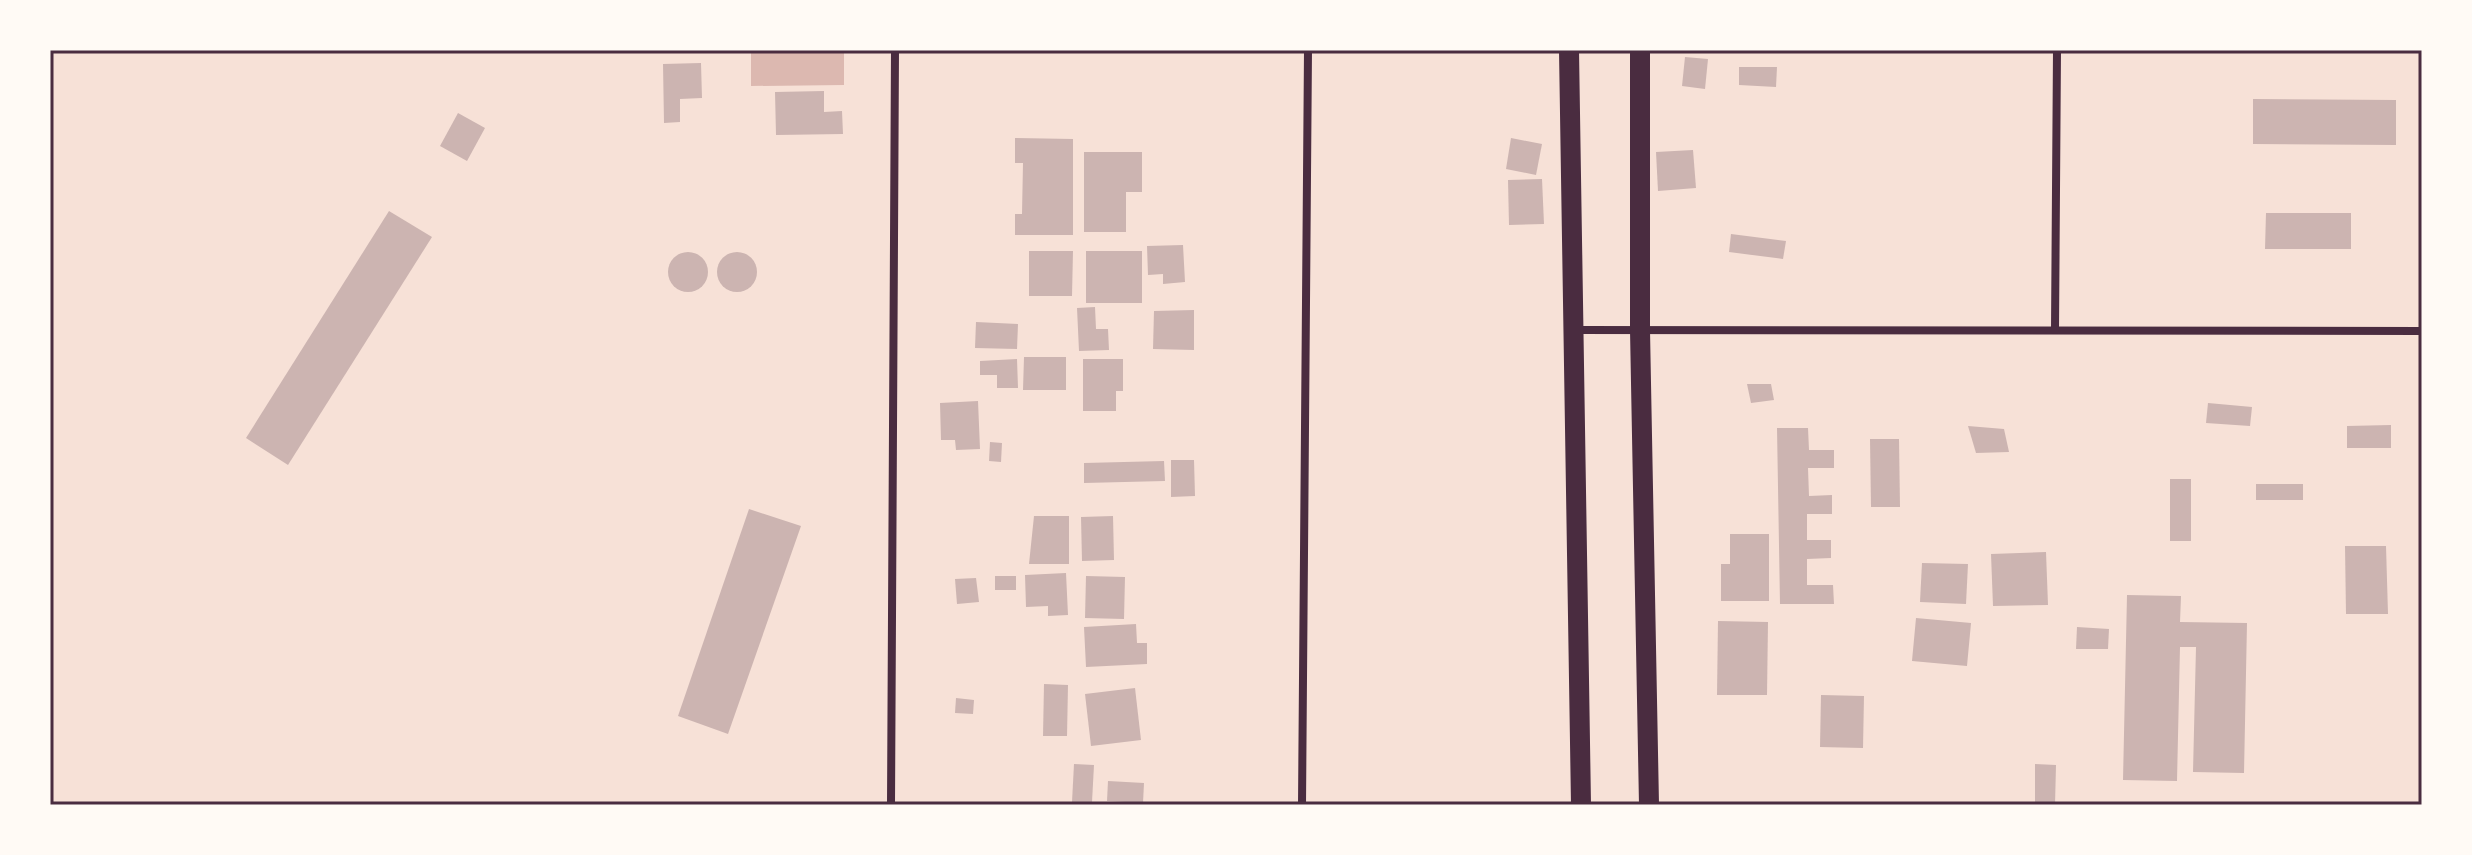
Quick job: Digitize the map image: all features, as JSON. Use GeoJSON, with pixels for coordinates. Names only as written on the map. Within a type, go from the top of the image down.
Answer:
{"type":"FeatureCollection","features":[{"type":"Feature","properties":{"kind":"main road"},"geometry":{"type":"LineString","coordinates":[[1569,50],[1581,805]]}},
{"type":"Feature","properties":{"kind":"main road"},"geometry":{"type":"LineString","coordinates":[[1640,50],[1640,330],[1649,805]]}},
{"type":"Feature","properties":{"kind":"street"},"geometry":{"type":"LineString","coordinates":[[891,805],[895,50]]}},
{"type":"Feature","properties":{"kind":"street"},"geometry":{"type":"LineString","coordinates":[[1302,805],[1308,50]]}},
{"type":"Feature","properties":{"kind":"street"},"geometry":{"type":"LineString","coordinates":[[2055,330],[2057,50]]}},
{"type":"Feature","properties":{"kind":"street"},"geometry":{"type":"LineString","coordinates":[[1574,330],[2422,331]]}},
{"type":"Feature","properties":{"kind":"shaded area"},"geometry":{"type":"Polygon","coordinates":[[[751,50],[844,50],[844,85],[751,86],[751,50]]]}},
{"type":"Feature","properties":{"kind":"building"},"geometry":{"type":"Polygon","coordinates":[[[1685,57],[1708,59],[1705,89],[1682,86],[1685,57]]]}},
{"type":"Feature","properties":{"kind":"building"},"geometry":{"type":"Polygon","coordinates":[[[701,63],[702,98],[680,99],[680,122],[664,123],[663,64],[701,63]]]}},
{"type":"Feature","properties":{"kind":"building"},"geometry":{"type":"Polygon","coordinates":[[[1739,67],[1777,67],[1776,87],[1739,85],[1739,67]]]}},
{"type":"Feature","properties":{"kind":"building"},"geometry":{"type":"Polygon","coordinates":[[[824,91],[824,112],[842,111],[843,134],[776,135],[775,92],[824,91]]]}},
{"type":"Feature","properties":{"kind":"building"},"geometry":{"type":"Polygon","coordinates":[[[2253,99],[2396,100],[2396,145],[2253,144],[2253,99]]]}},
{"type":"Feature","properties":{"kind":"building"},"geometry":{"type":"Polygon","coordinates":[[[458,113],[485,128],[467,161],[440,146],[458,113]]]}},
{"type":"Feature","properties":{"kind":"building"},"geometry":{"type":"Polygon","coordinates":[[[1015,138],[1073,139],[1073,235],[1015,235],[1015,214],[1022,214],[1023,163],[1015,163],[1015,138]]]}},
{"type":"Feature","properties":{"kind":"building"},"geometry":{"type":"Polygon","coordinates":[[[1511,138],[1542,144],[1536,175],[1506,169],[1511,138]]]}},
{"type":"Feature","properties":{"kind":"building"},"geometry":{"type":"Polygon","coordinates":[[[1693,150],[1696,188],[1658,191],[1656,152],[1693,150]]]}},
{"type":"Feature","properties":{"kind":"building"},"geometry":{"type":"Polygon","coordinates":[[[1084,152],[1142,152],[1142,192],[1126,192],[1126,232],[1084,232],[1084,152]]]}},
{"type":"Feature","properties":{"kind":"building"},"geometry":{"type":"Polygon","coordinates":[[[1542,179],[1544,224],[1509,225],[1508,180],[1542,179]]]}},
{"type":"Feature","properties":{"kind":"building"},"geometry":{"type":"Polygon","coordinates":[[[389,211],[432,237],[288,465],[246,438],[389,211]]]}},
{"type":"Feature","properties":{"kind":"building"},"geometry":{"type":"Polygon","coordinates":[[[2266,213],[2351,213],[2351,249],[2265,249],[2266,213]]]}},
{"type":"Feature","properties":{"kind":"building"},"geometry":{"type":"Polygon","coordinates":[[[1731,234],[1786,241],[1783,259],[1729,252],[1731,234]]]}},
{"type":"Feature","properties":{"kind":"building"},"geometry":{"type":"Polygon","coordinates":[[[1183,245],[1185,282],[1163,284],[1163,274],[1148,275],[1147,246],[1183,245]]]}},
{"type":"Feature","properties":{"kind":"building"},"geometry":{"type":"Polygon","coordinates":[[[1029,251],[1073,251],[1072,296],[1029,296],[1029,251]]]}},
{"type":"Feature","properties":{"kind":"building"},"geometry":{"type":"Polygon","coordinates":[[[1086,251],[1142,251],[1142,303],[1086,303],[1086,251]]]}},
{"type":"Feature","properties":{"kind":"building"},"geometry":{"type":"Polygon","coordinates":[[[688,252],[702,258],[708,272],[702,286],[688,292],[674,286],[668,272],[674,258],[688,252]]]}},
{"type":"Feature","properties":{"kind":"building"},"geometry":{"type":"Polygon","coordinates":[[[737,252],[751,258],[757,272],[751,286],[737,292],[723,286],[717,272],[723,258],[737,252]]]}},
{"type":"Feature","properties":{"kind":"building"},"geometry":{"type":"Polygon","coordinates":[[[1095,307],[1096,329],[1108,329],[1109,350],[1079,351],[1077,308],[1095,307]]]}},
{"type":"Feature","properties":{"kind":"building"},"geometry":{"type":"Polygon","coordinates":[[[1194,310],[1194,350],[1153,349],[1154,311],[1194,310]]]}},
{"type":"Feature","properties":{"kind":"building"},"geometry":{"type":"Polygon","coordinates":[[[976,322],[1018,324],[1017,349],[975,348],[976,322]]]}},
{"type":"Feature","properties":{"kind":"building"},"geometry":{"type":"Polygon","coordinates":[[[1024,357],[1066,357],[1066,390],[1023,390],[1024,357]]]}},
{"type":"Feature","properties":{"kind":"building"},"geometry":{"type":"Polygon","coordinates":[[[1017,359],[1018,388],[997,388],[997,375],[980,375],[980,361],[1017,359]]]}},
{"type":"Feature","properties":{"kind":"building"},"geometry":{"type":"Polygon","coordinates":[[[1083,359],[1123,359],[1123,391],[1116,391],[1116,411],[1083,411],[1083,359]]]}},
{"type":"Feature","properties":{"kind":"building"},"geometry":{"type":"Polygon","coordinates":[[[1747,384],[1771,384],[1774,400],[1751,403],[1747,384]]]}},
{"type":"Feature","properties":{"kind":"building"},"geometry":{"type":"Polygon","coordinates":[[[978,401],[980,449],[956,450],[955,440],[941,440],[940,403],[978,401]]]}},
{"type":"Feature","properties":{"kind":"building"},"geometry":{"type":"Polygon","coordinates":[[[2208,403],[2252,407],[2250,426],[2206,423],[2208,403]]]}},
{"type":"Feature","properties":{"kind":"building"},"geometry":{"type":"Polygon","coordinates":[[[2391,425],[2391,448],[2347,448],[2347,426],[2391,425]]]}},
{"type":"Feature","properties":{"kind":"building"},"geometry":{"type":"Polygon","coordinates":[[[1968,426],[2004,429],[2009,452],[1976,453],[1968,426]]]}},
{"type":"Feature","properties":{"kind":"building"},"geometry":{"type":"Polygon","coordinates":[[[1777,428],[1808,428],[1809,450],[1834,450],[1834,468],[1808,468],[1809,496],[1832,495],[1832,514],[1807,514],[1807,540],[1831,540],[1831,558],[1807,559],[1807,585],[1833,585],[1834,604],[1780,604],[1777,428]]]}},
{"type":"Feature","properties":{"kind":"building"},"geometry":{"type":"Polygon","coordinates":[[[1870,439],[1899,439],[1900,507],[1871,507],[1870,439]]]}},
{"type":"Feature","properties":{"kind":"building"},"geometry":{"type":"Polygon","coordinates":[[[990,442],[1002,443],[1001,462],[989,461],[990,442]]]}},
{"type":"Feature","properties":{"kind":"building"},"geometry":{"type":"Polygon","coordinates":[[[1171,460],[1194,460],[1195,496],[1171,497],[1171,460]]]}},
{"type":"Feature","properties":{"kind":"building"},"geometry":{"type":"Polygon","coordinates":[[[1164,461],[1165,481],[1084,483],[1084,463],[1164,461]]]}},
{"type":"Feature","properties":{"kind":"building"},"geometry":{"type":"Polygon","coordinates":[[[2170,479],[2191,479],[2191,541],[2170,541],[2170,479]]]}},
{"type":"Feature","properties":{"kind":"building"},"geometry":{"type":"Polygon","coordinates":[[[2256,484],[2303,484],[2303,500],[2256,500],[2256,484]]]}},
{"type":"Feature","properties":{"kind":"building"},"geometry":{"type":"Polygon","coordinates":[[[749,509],[801,526],[728,734],[678,716],[749,509]]]}},
{"type":"Feature","properties":{"kind":"building"},"geometry":{"type":"Polygon","coordinates":[[[1034,516],[1069,516],[1069,564],[1029,564],[1034,516]]]}},
{"type":"Feature","properties":{"kind":"building"},"geometry":{"type":"Polygon","coordinates":[[[1113,516],[1114,560],[1082,561],[1081,517],[1113,516]]]}},
{"type":"Feature","properties":{"kind":"building"},"geometry":{"type":"Polygon","coordinates":[[[1730,534],[1769,534],[1769,601],[1721,601],[1721,564],[1730,564],[1730,534]]]}},
{"type":"Feature","properties":{"kind":"building"},"geometry":{"type":"Polygon","coordinates":[[[2345,546],[2386,546],[2388,614],[2346,614],[2345,546]]]}},
{"type":"Feature","properties":{"kind":"building"},"geometry":{"type":"Polygon","coordinates":[[[2046,552],[2048,605],[1993,606],[1991,554],[2046,552]]]}},
{"type":"Feature","properties":{"kind":"building"},"geometry":{"type":"Polygon","coordinates":[[[1922,563],[1968,564],[1966,604],[1920,602],[1922,563]]]}},
{"type":"Feature","properties":{"kind":"building"},"geometry":{"type":"Polygon","coordinates":[[[1066,573],[1068,615],[1048,616],[1048,606],[1026,607],[1025,575],[1066,573]]]}},
{"type":"Feature","properties":{"kind":"building"},"geometry":{"type":"Polygon","coordinates":[[[995,576],[1016,576],[1016,590],[995,590],[995,576]]]}},
{"type":"Feature","properties":{"kind":"building"},"geometry":{"type":"Polygon","coordinates":[[[1086,576],[1125,577],[1124,619],[1085,618],[1086,576]]]}},
{"type":"Feature","properties":{"kind":"building"},"geometry":{"type":"Polygon","coordinates":[[[976,578],[979,602],[957,604],[955,579],[976,578]]]}},
{"type":"Feature","properties":{"kind":"building"},"geometry":{"type":"Polygon","coordinates":[[[2127,595],[2181,596],[2180,622],[2247,623],[2244,773],[2193,772],[2196,647],[2180,647],[2177,781],[2123,780],[2127,595]]]}},
{"type":"Feature","properties":{"kind":"building"},"geometry":{"type":"Polygon","coordinates":[[[1916,618],[1971,623],[1967,666],[1912,661],[1916,618]]]}},
{"type":"Feature","properties":{"kind":"building"},"geometry":{"type":"Polygon","coordinates":[[[1718,621],[1768,622],[1767,695],[1717,695],[1718,621]]]}},
{"type":"Feature","properties":{"kind":"building"},"geometry":{"type":"Polygon","coordinates":[[[1136,624],[1137,643],[1147,643],[1147,664],[1086,667],[1084,627],[1136,624]]]}},
{"type":"Feature","properties":{"kind":"building"},"geometry":{"type":"Polygon","coordinates":[[[2077,627],[2109,629],[2108,649],[2076,649],[2077,627]]]}},
{"type":"Feature","properties":{"kind":"building"},"geometry":{"type":"Polygon","coordinates":[[[1044,684],[1068,685],[1067,736],[1043,736],[1044,684]]]}},
{"type":"Feature","properties":{"kind":"building"},"geometry":{"type":"Polygon","coordinates":[[[1135,688],[1141,740],[1091,746],[1085,694],[1135,688]]]}},
{"type":"Feature","properties":{"kind":"building"},"geometry":{"type":"Polygon","coordinates":[[[1821,695],[1864,696],[1863,748],[1820,747],[1821,695]]]}},
{"type":"Feature","properties":{"kind":"building"},"geometry":{"type":"Polygon","coordinates":[[[956,698],[974,700],[973,714],[955,713],[956,698]]]}},
{"type":"Feature","properties":{"kind":"building"},"geometry":{"type":"Polygon","coordinates":[[[1074,764],[1094,765],[1092,802],[1072,802],[1074,764]]]}},
{"type":"Feature","properties":{"kind":"building"},"geometry":{"type":"Polygon","coordinates":[[[2035,764],[2056,765],[2055,805],[2035,805],[2035,764]]]}},
{"type":"Feature","properties":{"kind":"building"},"geometry":{"type":"Polygon","coordinates":[[[1108,781],[1144,783],[1143,803],[1107,801],[1108,781]]]}}]}
